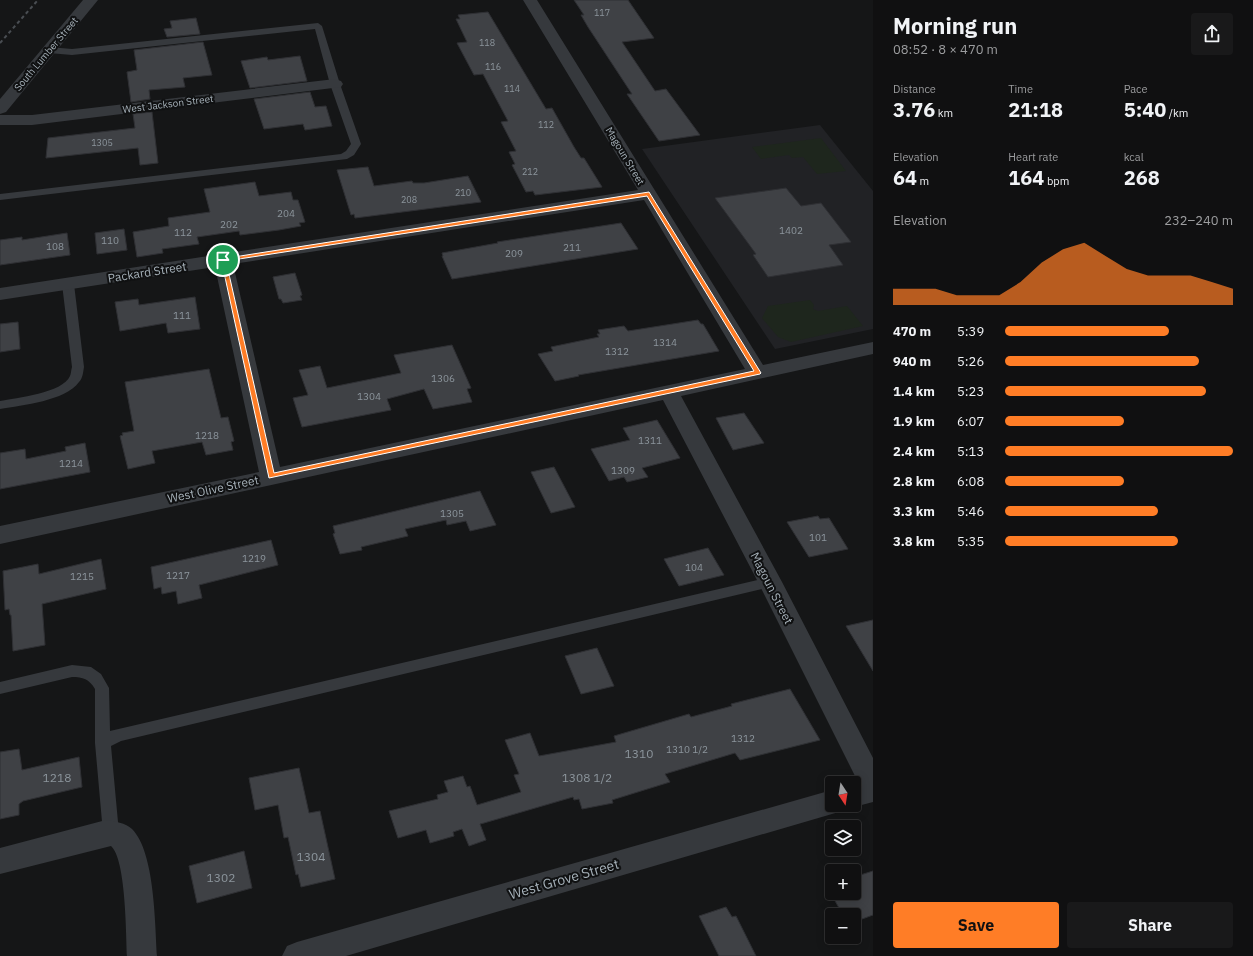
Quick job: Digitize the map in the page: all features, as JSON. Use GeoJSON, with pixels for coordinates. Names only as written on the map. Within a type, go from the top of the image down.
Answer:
{"type":"FeatureCollection","features":[{"type":"Feature","properties":{"kind":"street","name":"South Lumber Street"},"geometry":{"type":"LineString","coordinates":[[0,109],[91,0]]}},
{"type":"Feature","properties":{"kind":"street","name":"Magoun Street"},"geometry":{"type":"LineString","coordinates":[[530,0],[758,373]]}},
{"type":"Feature","properties":{"kind":"street","name":"West Jackson Street"},"geometry":{"type":"LineString","coordinates":[[0,120],[32,120],[335,84]]}},
{"type":"Feature","properties":{"kind":"street","name":"Packard Street"},"geometry":{"type":"LineString","coordinates":[[0,294],[649,194]]}},
{"type":"Feature","properties":{"kind":"street"},"geometry":{"type":"LineString","coordinates":[[223,260],[271,476]]}},
{"type":"Feature","properties":{"kind":"street","name":"West Olive Street"},"geometry":{"type":"LineString","coordinates":[[0,535],[873,348]]}},
{"type":"Feature","properties":{"kind":"street","name":"Magoun Street"},"geometry":{"type":"LineString","coordinates":[[669,392],[770,582],[873,785]]}},
{"type":"Feature","properties":{"kind":"street"},"geometry":{"type":"LineString","coordinates":[[861,793],[873,790]]}},
{"type":"Feature","properties":{"kind":"street","name":"West Grove Street"},"geometry":{"type":"LineString","coordinates":[[297,956],[825,804]]}},
{"type":"Feature","properties":{"kind":"street"},"geometry":{"type":"LineString","coordinates":[[0,861],[106,833],[112,833],[124,839],[133,859],[142,956]]}},
{"type":"Feature","properties":{"kind":"lane"},"geometry":{"type":"LineString","coordinates":[[0,197],[343,157],[350,153],[356,144],[335,84],[318,26],[72,52],[49,50]]}},
{"type":"Feature","properties":{"kind":"lane"},"geometry":{"type":"LineString","coordinates":[[0,405],[46,395],[66,387],[75,379],[78,367],[68,284]]}},
{"type":"Feature","properties":{"kind":"lane"},"geometry":{"type":"LineString","coordinates":[[103,743],[117,735],[125,733],[770,582]]}},
{"type":"Feature","properties":{"kind":"lane"},"geometry":{"type":"LineString","coordinates":[[0,688],[72,671],[86,672],[96,678],[102,688],[103,743],[112,833]]}},
{"type":"Feature","properties":{"kind":"shaded area"},"geometry":{"type":"Polygon","coordinates":[[[820,125],[873,191],[873,329],[775,349],[642,149],[820,125]]]}},
{"type":"Feature","properties":{"kind":"shaded area"},"geometry":{"type":"Polygon","coordinates":[[[821,138],[846,171],[817,174],[803,157],[792,158],[789,155],[761,159],[752,147],[821,138]]]}},
{"type":"Feature","properties":{"kind":"shaded area"},"geometry":{"type":"Polygon","coordinates":[[[810,300],[814,305],[813,309],[818,311],[847,306],[863,326],[791,342],[778,337],[762,318],[768,306],[810,300]]]}},
{"type":"Feature","properties":{"kind":"building"},"geometry":{"type":"Polygon","coordinates":[[[574,0],[628,0],[654,38],[622,42],[655,91],[666,89],[700,135],[659,141],[627,94],[632,94],[588,27],[581,15],[584,15],[574,0]]]}},
{"type":"Feature","properties":{"kind":"building"},"geometry":{"type":"Polygon","coordinates":[[[488,12],[546,109],[552,108],[574,147],[581,158],[584,158],[602,187],[535,195],[533,191],[526,192],[512,165],[515,164],[509,152],[516,151],[501,122],[508,121],[483,74],[474,75],[457,43],[467,42],[456,19],[460,19],[458,15],[488,12]]]}},
{"type":"Feature","properties":{"kind":"building"},"geometry":{"type":"Polygon","coordinates":[[[196,18],[200,34],[167,37],[164,29],[172,28],[170,21],[196,18]]]}},
{"type":"Feature","properties":{"kind":"building"},"geometry":{"type":"Polygon","coordinates":[[[203,42],[212,75],[183,78],[185,87],[149,90],[150,99],[131,102],[127,72],[137,70],[134,50],[203,42]]]}},
{"type":"Feature","properties":{"kind":"building"},"geometry":{"type":"Polygon","coordinates":[[[300,56],[307,81],[250,88],[241,61],[267,57],[268,60],[300,56]]]}},
{"type":"Feature","properties":{"kind":"building"},"geometry":{"type":"Polygon","coordinates":[[[310,92],[315,107],[326,106],[332,126],[305,130],[303,124],[264,129],[254,99],[310,92]]]}},
{"type":"Feature","properties":{"kind":"building"},"geometry":{"type":"Polygon","coordinates":[[[152,112],[158,163],[140,165],[138,148],[46,158],[48,138],[135,128],[133,114],[152,112]]]}},
{"type":"Feature","properties":{"kind":"building"},"geometry":{"type":"Polygon","coordinates":[[[368,167],[374,186],[412,181],[413,183],[424,183],[468,176],[481,202],[355,218],[354,214],[351,215],[337,170],[368,167]]]}},
{"type":"Feature","properties":{"kind":"building"},"geometry":{"type":"Polygon","coordinates":[[[255,182],[259,196],[291,192],[293,200],[298,200],[305,222],[299,223],[301,226],[279,230],[240,235],[239,231],[197,237],[199,244],[162,249],[163,253],[137,257],[133,232],[169,226],[168,218],[210,212],[204,189],[255,182]]]}},
{"type":"Feature","properties":{"kind":"building"},"geometry":{"type":"Polygon","coordinates":[[[786,188],[801,206],[821,203],[851,242],[829,245],[843,265],[768,277],[753,255],[756,254],[715,198],[786,188]]]}},
{"type":"Feature","properties":{"kind":"building"},"geometry":{"type":"Polygon","coordinates":[[[621,223],[638,249],[452,279],[442,256],[442,253],[498,243],[497,242],[621,223]]]}},
{"type":"Feature","properties":{"kind":"building"},"geometry":{"type":"Polygon","coordinates":[[[124,229],[127,250],[97,254],[95,233],[124,229]]]}},
{"type":"Feature","properties":{"kind":"building"},"geometry":{"type":"Polygon","coordinates":[[[67,233],[70,255],[0,265],[0,240],[22,237],[22,240],[67,233]]]}},
{"type":"Feature","properties":{"kind":"building"},"geometry":{"type":"Polygon","coordinates":[[[295,273],[302,295],[300,296],[302,300],[283,303],[281,299],[279,299],[273,277],[295,273]]]}},
{"type":"Feature","properties":{"kind":"building"},"geometry":{"type":"Polygon","coordinates":[[[195,297],[200,329],[168,333],[166,323],[120,331],[115,302],[138,299],[139,305],[195,297]]]}},
{"type":"Feature","properties":{"kind":"building"},"geometry":{"type":"Polygon","coordinates":[[[698,320],[701,324],[703,324],[719,351],[578,375],[579,376],[555,381],[538,354],[553,351],[551,347],[599,337],[597,334],[600,334],[598,330],[624,326],[628,331],[698,320]]]}},
{"type":"Feature","properties":{"kind":"building"},"geometry":{"type":"Polygon","coordinates":[[[18,322],[20,349],[0,352],[0,324],[18,322]]]}},
{"type":"Feature","properties":{"kind":"building"},"geometry":{"type":"Polygon","coordinates":[[[452,345],[471,388],[467,389],[472,402],[433,409],[424,389],[387,399],[391,410],[302,427],[293,398],[308,395],[299,370],[320,366],[327,388],[401,373],[394,355],[452,345]]]}},
{"type":"Feature","properties":{"kind":"building"},"geometry":{"type":"Polygon","coordinates":[[[209,369],[221,418],[228,417],[234,441],[231,442],[233,450],[206,455],[202,442],[152,451],[155,463],[128,469],[120,436],[123,435],[122,433],[134,431],[125,382],[209,369]]]}},
{"type":"Feature","properties":{"kind":"building"},"geometry":{"type":"Polygon","coordinates":[[[744,413],[764,443],[733,450],[716,418],[744,413]]]}},
{"type":"Feature","properties":{"kind":"building"},"geometry":{"type":"Polygon","coordinates":[[[657,420],[680,458],[642,468],[648,477],[627,482],[624,477],[609,481],[591,449],[630,440],[623,428],[657,420]]]}},
{"type":"Feature","properties":{"kind":"building"},"geometry":{"type":"Polygon","coordinates":[[[85,443],[90,472],[0,489],[0,453],[25,449],[26,459],[66,451],[65,447],[85,443]]]}},
{"type":"Feature","properties":{"kind":"building"},"geometry":{"type":"Polygon","coordinates":[[[554,467],[575,507],[551,513],[531,472],[554,467]]]}},
{"type":"Feature","properties":{"kind":"building"},"geometry":{"type":"Polygon","coordinates":[[[480,491],[496,525],[470,531],[466,521],[447,525],[446,520],[405,529],[408,536],[361,547],[362,550],[340,554],[333,534],[335,533],[333,526],[480,491]]]}},
{"type":"Feature","properties":{"kind":"building"},"geometry":{"type":"Polygon","coordinates":[[[818,516],[820,519],[829,518],[848,549],[809,557],[787,522],[818,516]]]}},
{"type":"Feature","properties":{"kind":"building"},"geometry":{"type":"Polygon","coordinates":[[[271,540],[278,565],[199,585],[202,598],[178,604],[176,591],[162,594],[161,587],[154,589],[151,567],[271,540]]]}},
{"type":"Feature","properties":{"kind":"building"},"geometry":{"type":"Polygon","coordinates":[[[708,548],[724,575],[679,586],[664,559],[708,548]]]}},
{"type":"Feature","properties":{"kind":"building"},"geometry":{"type":"Polygon","coordinates":[[[101,559],[106,589],[42,604],[45,645],[13,651],[11,615],[9,609],[5,610],[3,571],[38,564],[39,574],[101,559]]]}},
{"type":"Feature","properties":{"kind":"building"},"geometry":{"type":"Polygon","coordinates":[[[873,620],[873,671],[846,626],[873,620]]]}},
{"type":"Feature","properties":{"kind":"building"},"geometry":{"type":"Polygon","coordinates":[[[597,648],[614,686],[581,694],[565,656],[597,648]]]}},
{"type":"Feature","properties":{"kind":"building"},"geometry":{"type":"Polygon","coordinates":[[[790,689],[820,740],[740,760],[735,753],[665,774],[670,782],[612,800],[613,803],[582,809],[579,799],[574,800],[573,797],[480,824],[486,840],[469,846],[462,829],[453,832],[454,836],[430,843],[426,830],[398,838],[389,811],[438,799],[437,795],[448,792],[444,781],[463,776],[467,787],[470,786],[477,805],[521,792],[514,775],[519,774],[505,740],[530,733],[539,756],[616,742],[614,736],[689,714],[691,717],[732,706],[731,704],[790,689]]]}},
{"type":"Feature","properties":{"kind":"building"},"geometry":{"type":"Polygon","coordinates":[[[19,749],[22,770],[79,757],[82,787],[23,801],[19,804],[19,815],[0,819],[0,752],[19,749]]]}},
{"type":"Feature","properties":{"kind":"building"},"geometry":{"type":"Polygon","coordinates":[[[299,768],[309,813],[320,811],[335,879],[301,887],[298,874],[296,875],[288,837],[284,838],[278,805],[255,810],[249,778],[299,768]]]}},
{"type":"Feature","properties":{"kind":"building"},"geometry":{"type":"Polygon","coordinates":[[[244,851],[252,888],[197,903],[189,866],[244,851]]]}},
{"type":"Feature","properties":{"kind":"building"},"geometry":{"type":"Polygon","coordinates":[[[873,871],[873,915],[861,919],[861,908],[839,908],[835,900],[861,900],[861,875],[873,871]]]}},
{"type":"Feature","properties":{"kind":"building"},"geometry":{"type":"Polygon","coordinates":[[[726,907],[732,917],[736,916],[756,956],[719,956],[699,916],[726,907]]]}},
{"type":"Feature","properties":{"kind":"railway"},"geometry":{"type":"LineString","coordinates":[[0,43],[38,0]]}},
{"type":"Feature","properties":{"kind":"route"},"geometry":{"type":"LineString","coordinates":[[649,194],[758,373],[271,476],[223,260],[649,194]]}}]}
